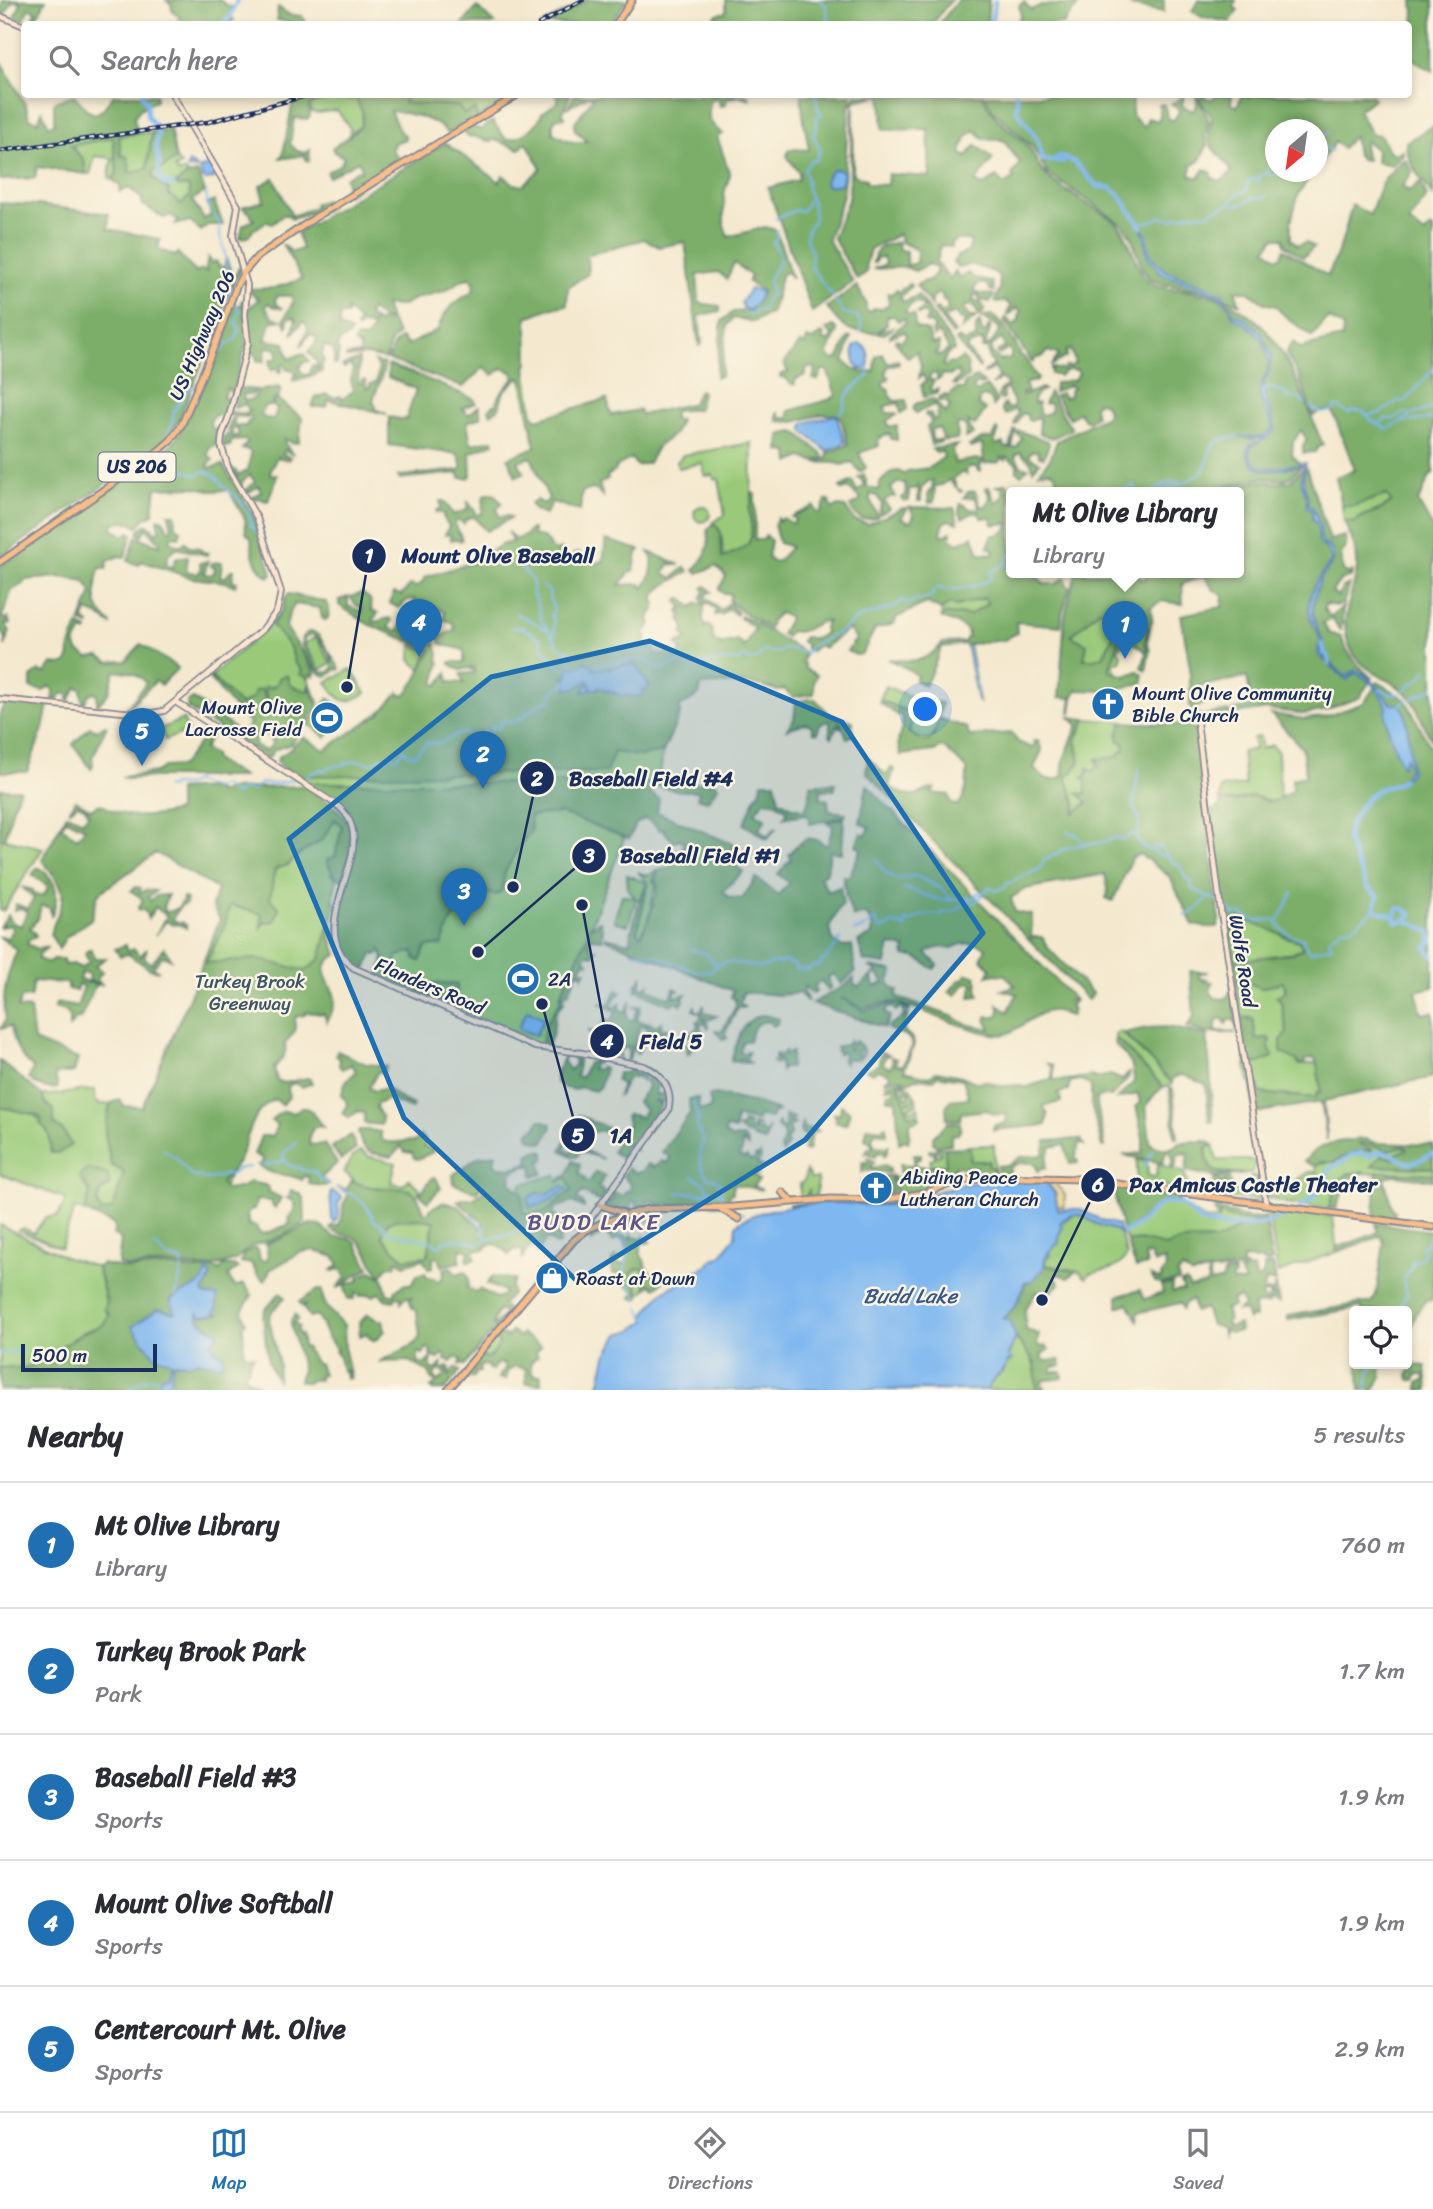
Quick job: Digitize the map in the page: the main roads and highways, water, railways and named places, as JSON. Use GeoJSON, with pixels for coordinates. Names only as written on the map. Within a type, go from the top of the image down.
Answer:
{"type":"FeatureCollection","features":[{"type":"Feature","properties":{"kind":"main road"},"geometry":{"type":"LineString","coordinates":[[618,21],[632,0]]}},
{"type":"Feature","properties":{"kind":"main road"},"geometry":{"type":"LineString","coordinates":[[0,16],[21,25]]}},
{"type":"Feature","properties":{"kind":"main road"},"geometry":{"type":"LineString","coordinates":[[0,699],[130,712],[165,711],[268,625],[281,600],[280,589],[257,518],[229,469],[221,445],[221,436],[229,418],[248,344],[245,315],[247,285],[233,234],[238,209],[174,98]]}},
{"type":"Feature","properties":{"kind":"main road","name":"US Highway 206"},"geometry":{"type":"LineString","coordinates":[[0,562],[155,454],[172,438],[183,422],[235,290],[244,272],[257,257],[275,243],[512,98]]}},
{"type":"Feature","properties":{"kind":"main road"},"geometry":{"type":"LineString","coordinates":[[235,201],[240,197]]}},
{"type":"Feature","properties":{"kind":"main road","name":"Flanders Road"},"geometry":{"type":"LineString","coordinates":[[177,703],[339,806],[349,817],[354,843],[334,926],[336,945],[348,964],[360,972],[537,1047],[582,1053],[648,1068],[663,1080],[670,1101],[665,1116],[600,1205]]}},
{"type":"Feature","properties":{"kind":"main road","name":"Wolfe Road"},"geometry":{"type":"LineString","coordinates":[[1197,722],[1222,917],[1266,1205]]}},
{"type":"Feature","properties":{"kind":"main road"},"geometry":{"type":"LineString","coordinates":[[448,1390],[566,1248],[587,1230],[626,1213],[652,1208],[719,1207],[830,1199],[888,1200],[924,1193],[962,1180],[1020,1177],[1080,1179],[1433,1227]]}},
{"type":"Feature","properties":{"kind":"main road"},"geometry":{"type":"LineString","coordinates":[[782,1192],[795,1201]]}},
{"type":"Feature","properties":{"kind":"main road"},"geometry":{"type":"LineString","coordinates":[[587,1230],[600,1205],[626,1213]]}},
{"type":"Feature","properties":{"kind":"main road"},"geometry":{"type":"LineString","coordinates":[[719,1207],[739,1219]]}},
{"type":"Feature","properties":{"kind":"water"},"geometry":{"type":"Polygon","coordinates":[[[189,163],[199,169],[187,168],[189,163]]]}},
{"type":"Feature","properties":{"kind":"water"},"geometry":{"type":"Polygon","coordinates":[[[211,165],[215,176],[212,179],[203,179],[199,169],[211,165]]]}},
{"type":"Feature","properties":{"kind":"water"},"geometry":{"type":"Polygon","coordinates":[[[837,169],[844,172],[842,184],[827,186],[827,176],[837,169]]]}},
{"type":"Feature","properties":{"kind":"water"},"geometry":{"type":"Polygon","coordinates":[[[1139,224],[1147,235],[1151,256],[1164,270],[1222,293],[1234,314],[1260,331],[1272,356],[1264,388],[1275,429],[1265,439],[1260,441],[1264,437],[1252,439],[1237,436],[1261,436],[1273,428],[1260,397],[1268,358],[1259,336],[1233,317],[1229,306],[1220,295],[1162,274],[1147,256],[1144,235],[1139,224]]]}},
{"type":"Feature","properties":{"kind":"water"},"geometry":{"type":"Polygon","coordinates":[[[750,289],[760,291],[761,294],[749,310],[744,309],[741,303],[750,289]]]}},
{"type":"Feature","properties":{"kind":"water"},"geometry":{"type":"Polygon","coordinates":[[[859,344],[867,350],[868,369],[859,369],[855,362],[854,347],[859,344]]]}},
{"type":"Feature","properties":{"kind":"water"},"geometry":{"type":"Polygon","coordinates":[[[835,415],[845,443],[827,451],[803,431],[803,426],[805,423],[835,415]]]}},
{"type":"Feature","properties":{"kind":"water"},"geometry":{"type":"Polygon","coordinates":[[[1259,442],[1252,446],[1249,453],[1258,466],[1273,468],[1306,463],[1304,480],[1308,498],[1308,505],[1313,508],[1320,525],[1321,540],[1325,546],[1329,545],[1334,556],[1332,563],[1319,582],[1313,604],[1314,620],[1324,644],[1320,650],[1346,677],[1355,670],[1361,672],[1391,704],[1399,704],[1403,709],[1411,771],[1399,783],[1409,765],[1406,757],[1402,767],[1388,728],[1387,707],[1381,696],[1366,679],[1355,673],[1347,680],[1319,656],[1321,641],[1311,619],[1310,600],[1318,579],[1332,560],[1326,548],[1319,544],[1317,524],[1312,519],[1312,511],[1306,507],[1307,498],[1301,482],[1304,464],[1270,471],[1256,467],[1247,451],[1251,444],[1259,442]]]}},
{"type":"Feature","properties":{"kind":"water"},"geometry":{"type":"Polygon","coordinates":[[[585,662],[594,666],[593,670],[635,664],[649,687],[641,690],[643,695],[639,697],[620,695],[599,687],[583,692],[587,684],[591,686],[588,680],[576,688],[567,689],[567,679],[563,678],[568,676],[568,668],[579,667],[585,662]]]}},
{"type":"Feature","properties":{"kind":"water"},"geometry":{"type":"Polygon","coordinates":[[[527,1010],[544,1018],[536,1035],[518,1029],[527,1010]]]}},
{"type":"Feature","properties":{"kind":"water","name":"Budd Lake"},"geometry":{"type":"Polygon","coordinates":[[[1046,1182],[1055,1193],[1058,1210],[1079,1209],[1118,1225],[1120,1233],[1079,1214],[1071,1215],[1060,1223],[1063,1227],[1059,1242],[1047,1254],[1050,1255],[1045,1258],[1044,1268],[1032,1281],[1024,1283],[1017,1303],[1002,1318],[1009,1320],[1017,1339],[1008,1356],[1012,1360],[1007,1362],[987,1390],[598,1390],[606,1356],[619,1334],[632,1330],[645,1321],[645,1315],[661,1294],[721,1256],[735,1236],[736,1225],[745,1219],[770,1210],[800,1205],[886,1205],[909,1201],[961,1184],[1046,1182]]]}},
{"type":"Feature","properties":{"kind":"water"},"geometry":{"type":"Polygon","coordinates":[[[563,1186],[567,1189],[539,1205],[529,1207],[528,1198],[534,1194],[546,1194],[563,1186]]]}},
{"type":"Feature","properties":{"kind":"water"},"geometry":{"type":"Polygon","coordinates":[[[332,1191],[342,1197],[335,1222],[332,1220],[332,1191]]]}},
{"type":"Feature","properties":{"kind":"water"},"geometry":{"type":"Polygon","coordinates":[[[207,1269],[211,1276],[203,1292],[217,1296],[215,1312],[218,1314],[200,1316],[198,1312],[198,1318],[218,1331],[218,1336],[211,1343],[213,1348],[223,1355],[223,1362],[220,1365],[196,1361],[173,1363],[171,1381],[163,1386],[160,1377],[168,1375],[171,1363],[155,1356],[132,1327],[158,1309],[175,1313],[170,1301],[198,1285],[206,1276],[207,1269]]]}},
{"type":"Feature","properties":{"kind":"waterway"},"geometry":{"type":"LineString","coordinates":[[236,4],[237,0]]}},
{"type":"Feature","properties":{"kind":"waterway"},"geometry":{"type":"LineString","coordinates":[[821,0],[826,6],[828,21]]}},
{"type":"Feature","properties":{"kind":"waterway"},"geometry":{"type":"LineString","coordinates":[[992,21],[995,2]]}},
{"type":"Feature","properties":{"kind":"waterway"},"geometry":{"type":"LineString","coordinates":[[225,21],[234,7]]}},
{"type":"Feature","properties":{"kind":"waterway"},"geometry":{"type":"LineString","coordinates":[[143,98],[147,100],[147,116],[157,128],[159,174],[163,184],[173,185]]}},
{"type":"Feature","properties":{"kind":"waterway"},"geometry":{"type":"LineString","coordinates":[[816,98],[822,115],[817,116],[817,128],[813,136],[820,149],[816,160],[811,160],[804,170],[814,216],[807,230],[806,240],[812,253],[811,267],[833,297]]}},
{"type":"Feature","properties":{"kind":"waterway"},"geometry":{"type":"LineString","coordinates":[[1017,98],[1016,108],[1036,137],[1041,159],[1052,161],[1060,156],[1074,162],[1097,186],[1111,188],[1119,194],[1141,227]]}},
{"type":"Feature","properties":{"kind":"waterway"},"geometry":{"type":"LineString","coordinates":[[1328,149],[1332,151]]}},
{"type":"Feature","properties":{"kind":"waterway"},"geometry":{"type":"LineString","coordinates":[[1052,161],[1063,162],[1066,158]]}},
{"type":"Feature","properties":{"kind":"waterway"},"geometry":{"type":"LineString","coordinates":[[1139,224],[1159,217],[1174,219],[1189,213],[1207,214],[1230,204],[1236,195],[1246,190],[1249,181],[1254,179],[1259,182],[1258,176],[1265,173]]}},
{"type":"Feature","properties":{"kind":"waterway"},"geometry":{"type":"LineString","coordinates":[[206,193],[208,208],[220,223],[220,237]]}},
{"type":"Feature","properties":{"kind":"waterway"},"geometry":{"type":"LineString","coordinates":[[1230,204],[1240,205],[1252,198],[1267,197]]}},
{"type":"Feature","properties":{"kind":"waterway"},"geometry":{"type":"LineString","coordinates":[[776,219],[795,210],[802,211],[810,199]]}},
{"type":"Feature","properties":{"kind":"waterway"},"geometry":{"type":"LineString","coordinates":[[745,313],[763,310],[767,298],[772,294],[769,280],[780,262],[773,242],[778,237],[776,230]]}},
{"type":"Feature","properties":{"kind":"waterway"},"geometry":{"type":"LineString","coordinates":[[221,239],[223,247]]}},
{"type":"Feature","properties":{"kind":"waterway"},"geometry":{"type":"LineString","coordinates":[[224,249],[231,278],[228,292],[230,295]]}},
{"type":"Feature","properties":{"kind":"waterway"},"geometry":{"type":"LineString","coordinates":[[835,300],[843,313],[857,316],[861,331]]}},
{"type":"Feature","properties":{"kind":"waterway"},"geometry":{"type":"LineString","coordinates":[[201,385],[208,377],[214,360],[227,344],[236,339],[239,330],[236,322],[240,309],[233,302]]}},
{"type":"Feature","properties":{"kind":"waterway"},"geometry":{"type":"LineString","coordinates":[[839,413],[844,409],[846,398],[852,390],[868,377],[869,370],[866,367]]}},
{"type":"Feature","properties":{"kind":"waterway"},"geometry":{"type":"LineString","coordinates":[[1369,415],[1383,412],[1399,400],[1406,401],[1433,369]]}},
{"type":"Feature","properties":{"kind":"waterway"},"geometry":{"type":"LineString","coordinates":[[181,376],[194,387]]}},
{"type":"Feature","properties":{"kind":"waterway"},"geometry":{"type":"LineString","coordinates":[[155,451],[171,428],[173,412],[191,387]]}},
{"type":"Feature","properties":{"kind":"waterway"},"geometry":{"type":"LineString","coordinates":[[1263,390],[1270,387],[1287,397],[1300,399],[1305,404]]}},
{"type":"Feature","properties":{"kind":"waterway"},"geometry":{"type":"LineString","coordinates":[[1310,407],[1322,413],[1332,411],[1336,406],[1348,413],[1363,411],[1374,423],[1387,429],[1401,422],[1433,419]]}},
{"type":"Feature","properties":{"kind":"waterway"},"geometry":{"type":"LineString","coordinates":[[1403,420],[1433,408]]}},
{"type":"Feature","properties":{"kind":"waterway"},"geometry":{"type":"LineString","coordinates":[[1376,423],[1383,422],[1384,419],[1394,419],[1406,412]]}},
{"type":"Feature","properties":{"kind":"waterway"},"geometry":{"type":"LineString","coordinates":[[1160,487],[1167,483],[1184,483],[1203,472],[1212,447],[1220,440],[1238,436]]}},
{"type":"Feature","properties":{"kind":"waterway"},"geometry":{"type":"LineString","coordinates":[[154,457],[158,467],[165,471],[181,469],[196,475],[205,471],[214,475],[246,508],[251,526],[258,533]]}},
{"type":"Feature","properties":{"kind":"waterway"},"geometry":{"type":"LineString","coordinates":[[1169,487],[1180,484]]}},
{"type":"Feature","properties":{"kind":"waterway"},"geometry":{"type":"LineString","coordinates":[[1130,487],[1134,487]]}},
{"type":"Feature","properties":{"kind":"waterway"},"geometry":{"type":"LineString","coordinates":[[515,560],[531,579],[532,594],[546,627]]}},
{"type":"Feature","properties":{"kind":"waterway"},"geometry":{"type":"LineString","coordinates":[[594,666],[642,659],[662,670],[679,662],[693,667],[715,662],[739,661],[744,657],[751,660],[758,658],[763,651],[780,652],[783,648],[806,653],[812,646],[842,631],[856,619],[896,606],[901,601],[908,603],[933,596],[932,592],[937,588],[965,588],[980,584],[991,578],[991,572],[1006,562]]}},
{"type":"Feature","properties":{"kind":"waterway"},"geometry":{"type":"LineString","coordinates":[[543,585],[549,591],[554,608],[551,616],[554,620],[554,637]]}},
{"type":"Feature","properties":{"kind":"waterway"},"geometry":{"type":"LineString","coordinates":[[516,613],[547,628],[556,644],[569,650],[569,660],[572,661],[573,667]]}},
{"type":"Feature","properties":{"kind":"waterway"},"geometry":{"type":"LineString","coordinates":[[512,628],[524,627],[526,631],[540,638],[544,649],[559,667],[568,668]]}},
{"type":"Feature","properties":{"kind":"waterway"},"geometry":{"type":"LineString","coordinates":[[1322,644],[1329,663]]}},
{"type":"Feature","properties":{"kind":"waterway"},"geometry":{"type":"LineString","coordinates":[[968,647],[978,699]]}},
{"type":"Feature","properties":{"kind":"waterway"},"geometry":{"type":"LineString","coordinates":[[1404,691],[1411,683],[1418,681],[1427,669]]}},
{"type":"Feature","properties":{"kind":"waterway"},"geometry":{"type":"LineString","coordinates":[[300,779],[322,769],[324,771],[350,762],[372,764],[381,757],[387,759],[390,753],[395,758],[404,750],[407,754],[414,755],[427,743],[441,743],[464,733],[467,736],[480,735],[483,731],[492,732],[491,726],[500,727],[501,721],[518,721],[539,704],[551,699],[552,693],[566,685],[566,680]]}},
{"type":"Feature","properties":{"kind":"waterway"},"geometry":{"type":"LineString","coordinates":[[1411,699],[1433,688]]}},
{"type":"Feature","properties":{"kind":"waterway"},"geometry":{"type":"LineString","coordinates":[[1379,691],[1400,694]]}},
{"type":"Feature","properties":{"kind":"waterway"},"geometry":{"type":"LineString","coordinates":[[1400,705],[1407,700]]}},
{"type":"Feature","properties":{"kind":"waterway"},"geometry":{"type":"LineString","coordinates":[[1138,834],[1139,819],[1133,806],[1139,769]]}},
{"type":"Feature","properties":{"kind":"waterway"},"geometry":{"type":"LineString","coordinates":[[1403,779],[1377,790],[1366,800],[1353,820],[1348,842],[1367,887],[1378,896],[1374,910],[1395,916],[1397,922],[1406,920],[1430,932],[1432,941],[1426,948],[1433,955]]}},
{"type":"Feature","properties":{"kind":"waterway"},"geometry":{"type":"LineString","coordinates":[[165,787],[186,786],[193,781],[215,789],[222,785],[235,795],[243,788],[251,791],[261,783],[274,784],[293,780]]}},
{"type":"Feature","properties":{"kind":"waterway"},"geometry":{"type":"LineString","coordinates":[[1067,831],[1075,833],[1083,843],[1090,844]]}},
{"type":"Feature","properties":{"kind":"waterway"},"geometry":{"type":"LineString","coordinates":[[854,931],[875,920],[882,929],[894,924],[905,928],[906,921],[911,922],[924,915],[955,911],[969,901],[976,902],[989,887],[996,891],[1006,887],[1007,882],[1013,883],[1016,879],[1040,869],[1043,861],[1064,849],[1104,842],[1115,837],[1123,840],[1133,833],[1143,847],[1157,855],[1168,856],[1173,863],[1178,864],[1186,878],[1193,883],[1192,889],[1216,900]]}},
{"type":"Feature","properties":{"kind":"waterway"},"geometry":{"type":"LineString","coordinates":[[1152,846],[1160,846],[1166,854]]}},
{"type":"Feature","properties":{"kind":"waterway"},"geometry":{"type":"LineString","coordinates":[[876,859],[884,871],[896,879],[918,877],[942,889],[952,900],[981,894]]}},
{"type":"Feature","properties":{"kind":"waterway"},"geometry":{"type":"LineString","coordinates":[[904,888],[940,900],[952,900]]}},
{"type":"Feature","properties":{"kind":"waterway"},"geometry":{"type":"LineString","coordinates":[[1279,920],[1293,893]]}},
{"type":"Feature","properties":{"kind":"waterway"},"geometry":{"type":"LineString","coordinates":[[1184,916],[1195,911],[1209,898]]}},
{"type":"Feature","properties":{"kind":"waterway"},"geometry":{"type":"LineString","coordinates":[[1224,904],[1234,914],[1258,922],[1276,920],[1287,933],[1304,939],[1303,943],[1309,952],[1332,946],[1329,939],[1342,928],[1353,927],[1374,910]]}},
{"type":"Feature","properties":{"kind":"waterway"},"geometry":{"type":"LineString","coordinates":[[1395,916],[1398,908],[1404,909],[1411,914],[1406,920]]}},
{"type":"Feature","properties":{"kind":"waterway"},"geometry":{"type":"LineString","coordinates":[[633,952],[653,955],[701,971],[711,972],[716,966],[728,962],[762,967],[784,961],[795,965],[796,969],[808,970],[820,965],[841,939]]}},
{"type":"Feature","properties":{"kind":"waterway"},"geometry":{"type":"LineString","coordinates":[[691,949],[706,954],[716,964]]}},
{"type":"Feature","properties":{"kind":"waterway"},"geometry":{"type":"LineString","coordinates":[[693,1102],[698,1115],[697,1128],[703,1140],[700,1150],[701,1165],[708,1178],[715,1179],[722,1186],[721,1193],[729,1203]]}},
{"type":"Feature","properties":{"kind":"waterway"},"geometry":{"type":"LineString","coordinates":[[284,1158],[283,1154],[296,1143]]}},
{"type":"Feature","properties":{"kind":"waterway"},"geometry":{"type":"LineString","coordinates":[[163,1149],[176,1158],[192,1176],[209,1179],[250,1167]]}},
{"type":"Feature","properties":{"kind":"waterway"},"geometry":{"type":"LineString","coordinates":[[1148,1159],[1153,1151]]}},
{"type":"Feature","properties":{"kind":"waterway"},"geometry":{"type":"LineString","coordinates":[[1300,1207],[1316,1195],[1318,1183],[1327,1179],[1328,1170],[1351,1155],[1362,1153],[1368,1156],[1386,1152],[1408,1163],[1433,1153]]}},
{"type":"Feature","properties":{"kind":"waterway"},"geometry":{"type":"LineString","coordinates":[[260,1165],[278,1163],[285,1159],[287,1164],[296,1168],[315,1172],[328,1184]]}},
{"type":"Feature","properties":{"kind":"waterway"},"geometry":{"type":"LineString","coordinates":[[1144,1167],[1146,1162]]}},
{"type":"Feature","properties":{"kind":"waterway"},"geometry":{"type":"LineString","coordinates":[[693,1176],[704,1183],[708,1190],[721,1194]]}},
{"type":"Feature","properties":{"kind":"waterway"},"geometry":{"type":"LineString","coordinates":[[336,1187],[356,1197],[368,1208],[368,1212],[371,1212],[373,1220],[385,1226],[385,1231],[440,1246],[443,1241],[452,1240],[466,1240],[478,1244],[511,1234],[531,1223],[537,1226],[552,1220],[556,1223],[576,1223],[584,1227]]}},
{"type":"Feature","properties":{"kind":"waterway"},"geometry":{"type":"LineString","coordinates":[[677,1193],[715,1193]]}},
{"type":"Feature","properties":{"kind":"waterway"},"geometry":{"type":"LineString","coordinates":[[1123,1232],[1136,1226],[1157,1206],[1169,1202],[1175,1202],[1201,1221],[1215,1225],[1267,1223]]}},
{"type":"Feature","properties":{"kind":"waterway"},"geometry":{"type":"LineString","coordinates":[[736,1210],[743,1214]]}},
{"type":"Feature","properties":{"kind":"waterway"},"geometry":{"type":"LineString","coordinates":[[1270,1222],[1295,1211]]}},
{"type":"Feature","properties":{"kind":"waterway"},"geometry":{"type":"LineString","coordinates":[[471,1216],[485,1229],[482,1232],[488,1239]]}},
{"type":"Feature","properties":{"kind":"waterway"},"geometry":{"type":"LineString","coordinates":[[527,1221],[547,1221]]}},
{"type":"Feature","properties":{"kind":"waterway"},"geometry":{"type":"LineString","coordinates":[[594,1230],[617,1233],[625,1239],[628,1253],[624,1278],[639,1299]]}},
{"type":"Feature","properties":{"kind":"waterway"},"geometry":{"type":"LineString","coordinates":[[1400,1306],[1407,1295],[1403,1280],[1412,1267],[1412,1261],[1421,1259],[1424,1253],[1422,1246],[1428,1243],[1433,1232]]}},
{"type":"Feature","properties":{"kind":"waterway"},"geometry":{"type":"LineString","coordinates":[[154,1247],[167,1257],[182,1261],[182,1266]]}},
{"type":"Feature","properties":{"kind":"waterway"},"geometry":{"type":"LineString","coordinates":[[176,1296],[182,1269]]}},
{"type":"Feature","properties":{"kind":"waterway"},"geometry":{"type":"LineString","coordinates":[[640,1308],[645,1318]]}},
{"type":"Feature","properties":{"kind":"waterway"},"geometry":{"type":"LineString","coordinates":[[0,1353],[22,1351]]}},
{"type":"Feature","properties":{"kind":"waterway"},"geometry":{"type":"LineString","coordinates":[[1367,1390],[1369,1372],[1372,1369]]}},
{"type":"Feature","properties":{"kind":"waterway"},"geometry":{"type":"LineString","coordinates":[[129,1390],[142,1380],[159,1379]]}},
{"type":"Feature","properties":{"kind":"railway"},"geometry":{"type":"LineString","coordinates":[[544,21],[583,0]]}},
{"type":"Feature","properties":{"kind":"railway"},"geometry":{"type":"LineString","coordinates":[[0,151],[208,122],[298,98]]}},
{"type":"Feature","properties":{"kind":"place","name":"Mount Olive Softball"},"geometry":{"type":"Point","coordinates":[419,657]}},
{"type":"Feature","properties":{"kind":"place","name":"Mt Olive Library"},"geometry":{"type":"Point","coordinates":[1125,659]}},
{"type":"Feature","properties":{"kind":"place","name":"Mount Olive Baseball"},"geometry":{"type":"Point","coordinates":[347,687]}},
{"type":"Feature","properties":{"kind":"place","name":"Mount Olive Community Bible Church"},"geometry":{"type":"Point","coordinates":[1108,704]}},
{"type":"Feature","properties":{"kind":"place","name":"Mount Olive Lacrosse Field"},"geometry":{"type":"Point","coordinates":[327,718]}},
{"type":"Feature","properties":{"kind":"place","name":"Centercourt Mt. Olive"},"geometry":{"type":"Point","coordinates":[142,766]}},
{"type":"Feature","properties":{"kind":"place","name":"Turkey Brook Park"},"geometry":{"type":"Point","coordinates":[483,789]}},
{"type":"Feature","properties":{"kind":"place","name":"Baseball Field #4"},"geometry":{"type":"Point","coordinates":[513,887]}},
{"type":"Feature","properties":{"kind":"place","name":"Field 5"},"geometry":{"type":"Point","coordinates":[582,905]}},
{"type":"Feature","properties":{"kind":"place","name":"Baseball Field #3"},"geometry":{"type":"Point","coordinates":[464,926]}},
{"type":"Feature","properties":{"kind":"place","name":"Baseball Field #1"},"geometry":{"type":"Point","coordinates":[478,952]}},
{"type":"Feature","properties":{"kind":"place","name":"2A"},"geometry":{"type":"Point","coordinates":[523,979]}},
{"type":"Feature","properties":{"kind":"place","name":"1A"},"geometry":{"type":"Point","coordinates":[542,1004]}},
{"type":"Feature","properties":{"kind":"place","name":"Abiding Peace Lutheran Church"},"geometry":{"type":"Point","coordinates":[876,1188]}},
{"type":"Feature","properties":{"kind":"place","name":"Roast at Dawn"},"geometry":{"type":"Point","coordinates":[552,1278]}},
{"type":"Feature","properties":{"kind":"place","name":"Pax Amicus Castle Theater"},"geometry":{"type":"Point","coordinates":[1042,1300]}},
{"type":"Feature","properties":{"kind":"district","name":"BUDD LAKE"},"geometry":{"type":"Point","coordinates":[594,1222]}},
{"type":"Feature","properties":{"kind":"park label","name":"Turkey Brook Greenway"},"geometry":{"type":"Point","coordinates":[250,992]}}]}
